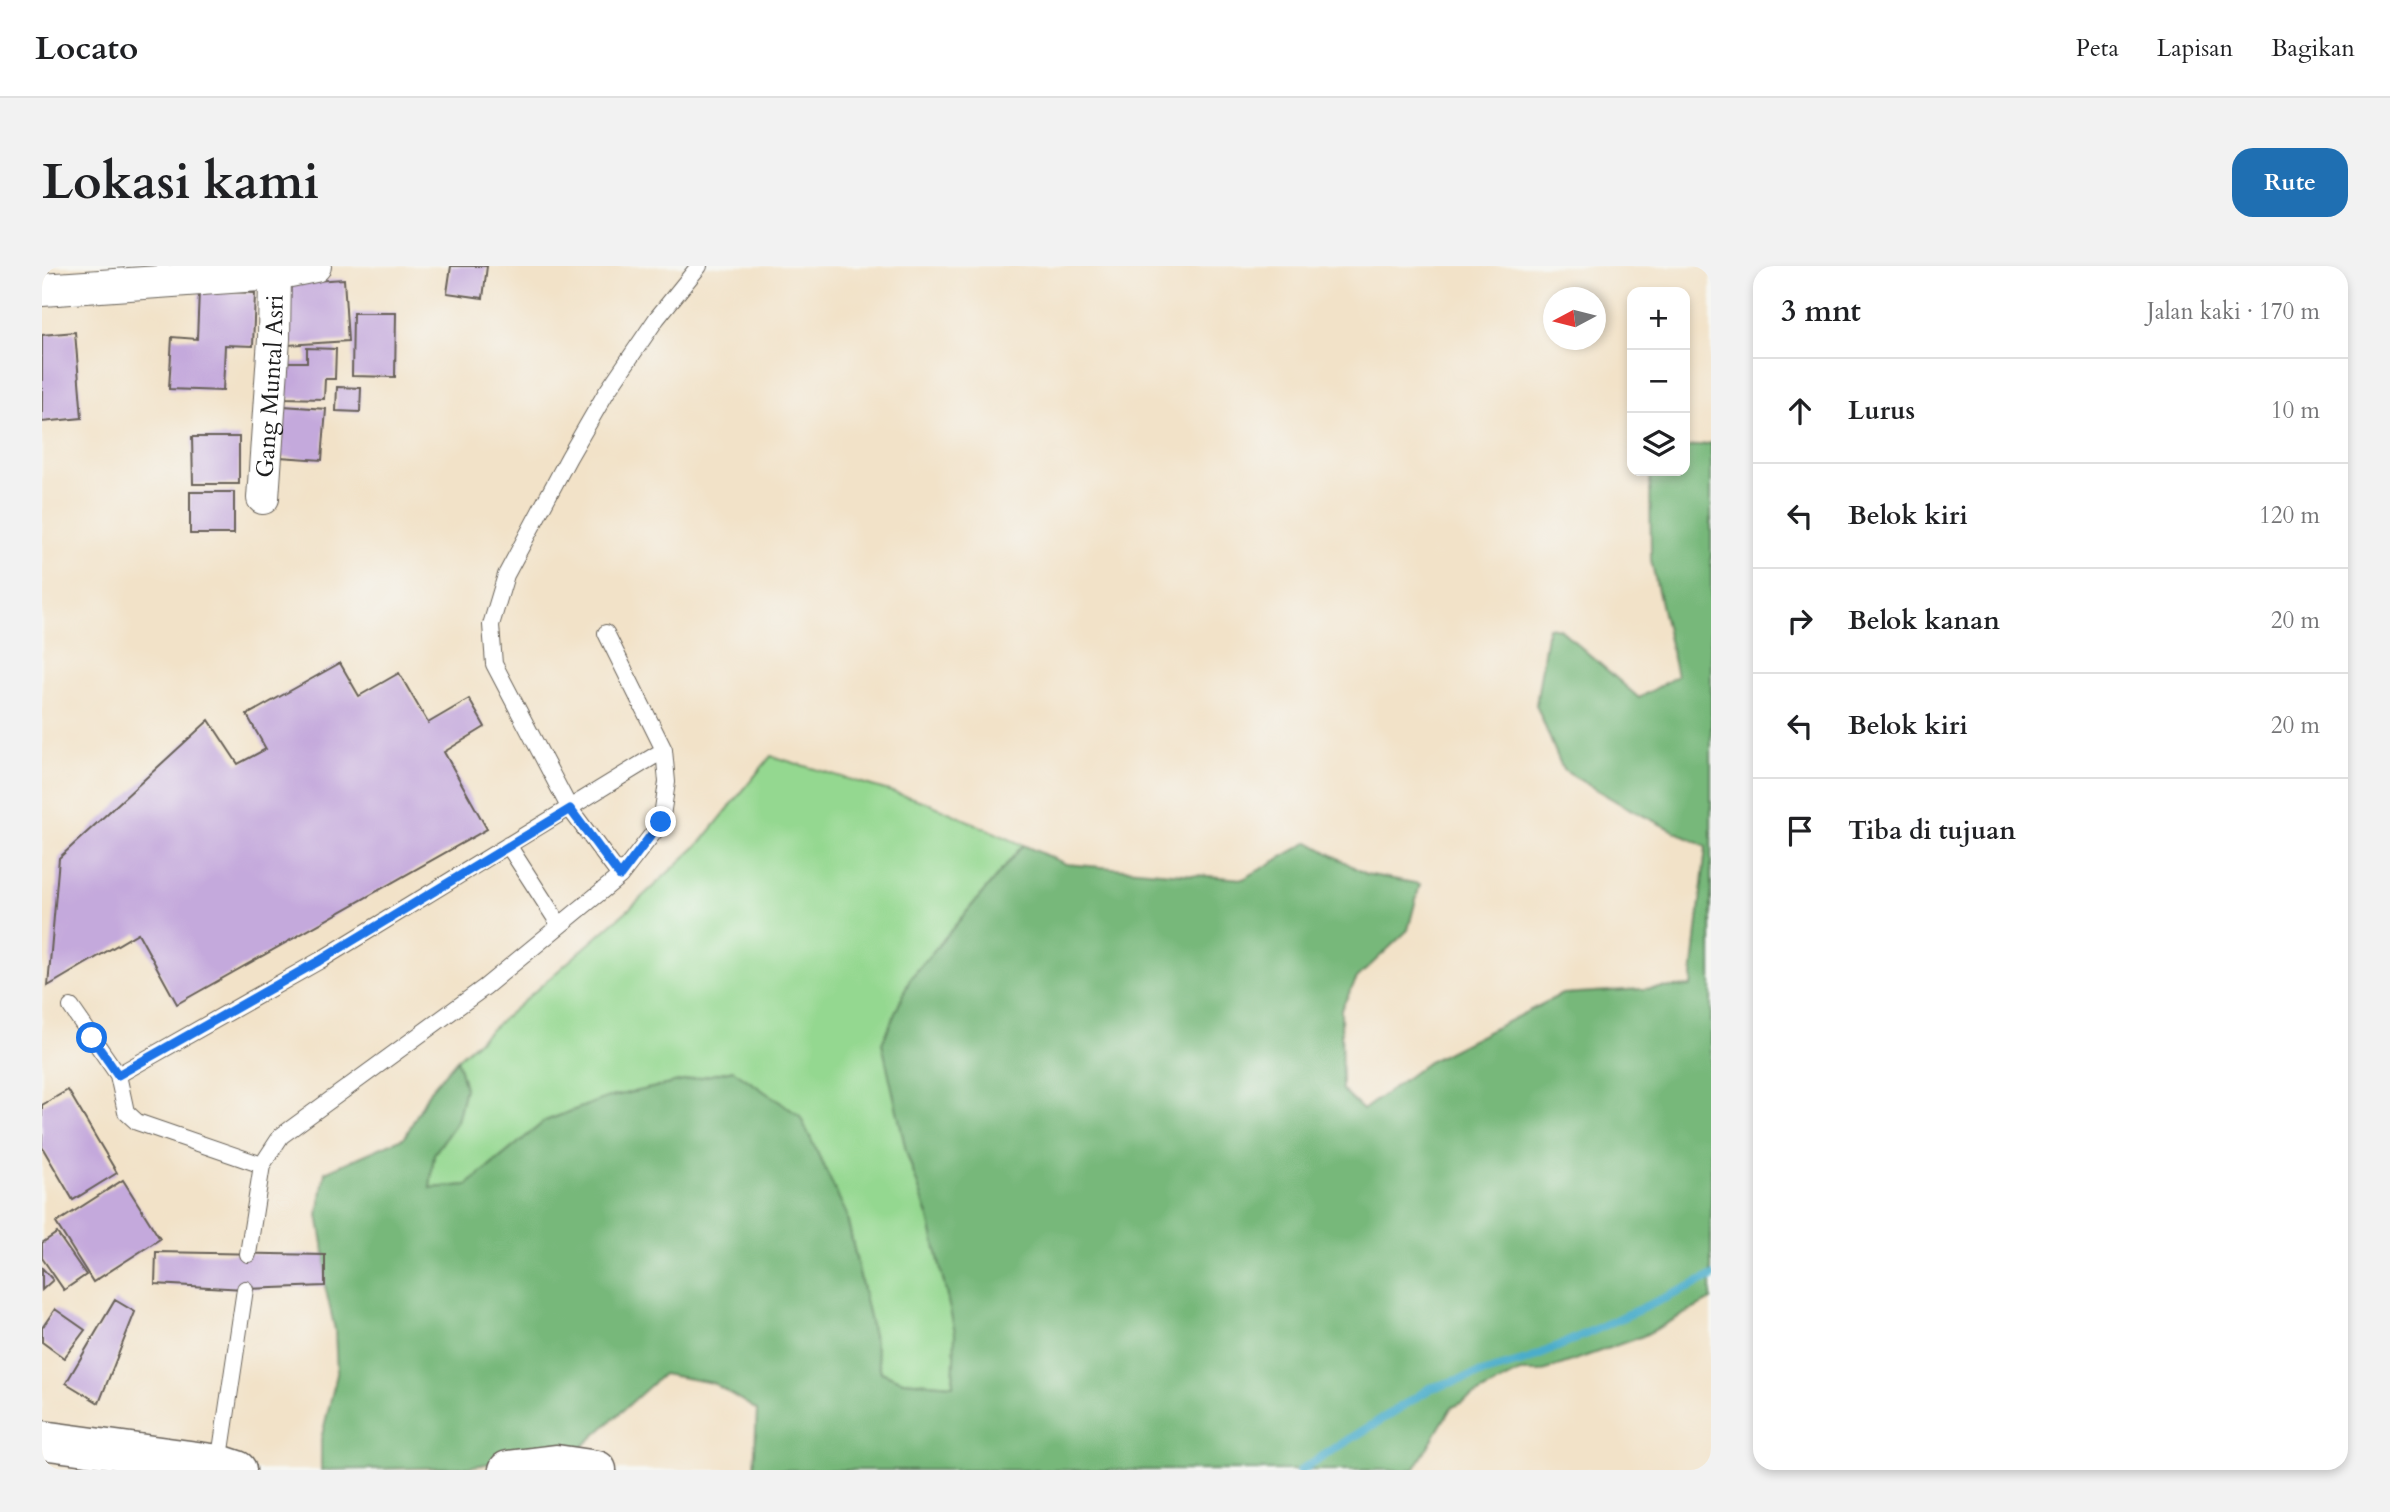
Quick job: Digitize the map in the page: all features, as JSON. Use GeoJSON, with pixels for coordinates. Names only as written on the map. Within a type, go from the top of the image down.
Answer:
{"type":"FeatureCollection","features":[{"type":"Feature","properties":{"kind":"main road"},"geometry":{"type":"LineString","coordinates":[[42,1440],[228,1467]]}},
{"type":"Feature","properties":{"kind":"main road"},"geometry":{"type":"LineString","coordinates":[[508,1470],[556,1464],[597,1470]]}},
{"type":"Feature","properties":{"kind":"street","name":"Gang Muntal Asri"},"geometry":{"type":"LineString","coordinates":[[42,290],[152,274],[275,274],[315,266]]}},
{"type":"Feature","properties":{"kind":"street","name":"Gang Muntal Asri"},"geometry":{"type":"LineString","coordinates":[[262,498],[274,339],[275,274]]}},
{"type":"Feature","properties":{"kind":"lane"},"geometry":{"type":"LineString","coordinates":[[620,876],[570,809],[494,664],[491,625],[506,575],[606,393],[657,318],[699,266]]}},
{"type":"Feature","properties":{"kind":"lane"},"geometry":{"type":"LineString","coordinates":[[248,1254],[262,1165],[281,1136],[296,1122],[485,986],[620,876],[661,822],[667,782],[664,750],[606,633]]}},
{"type":"Feature","properties":{"kind":"lane"},"geometry":{"type":"LineString","coordinates":[[118,1075],[319,961],[664,750]]}},
{"type":"Feature","properties":{"kind":"lane"},"geometry":{"type":"LineString","coordinates":[[508,845],[559,924]]}},
{"type":"Feature","properties":{"kind":"lane"},"geometry":{"type":"LineString","coordinates":[[71,1007],[118,1075],[126,1112],[137,1122],[262,1165]]}},
{"type":"Feature","properties":{"kind":"lane"},"geometry":{"type":"LineString","coordinates":[[228,1467],[245,1289]]}},
{"type":"Feature","properties":{"kind":"green space"},"geometry":{"type":"Polygon","coordinates":[[[1711,443],[1711,1300],[1643,1336],[1541,1372],[1520,1372],[1451,1408],[1414,1470],[754,1470],[757,1410],[713,1383],[663,1374],[582,1447],[469,1467],[321,1470],[321,1439],[337,1374],[335,1330],[325,1286],[325,1255],[318,1215],[325,1172],[405,1137],[430,1090],[457,1059],[465,1088],[457,1121],[434,1154],[430,1188],[467,1185],[545,1121],[606,1098],[733,1070],[800,1116],[846,1213],[881,1372],[903,1381],[953,1385],[955,1332],[929,1218],[906,1151],[882,1043],[910,979],[1023,845],[1066,864],[1243,879],[1309,842],[1366,874],[1420,884],[1408,930],[1357,978],[1341,1009],[1342,1090],[1363,1110],[1428,1062],[1562,994],[1691,986],[1706,847],[1626,807],[1563,770],[1536,705],[1548,627],[1560,629],[1639,698],[1677,676],[1651,560],[1650,476],[1690,476],[1690,447],[1711,443]]]}},
{"type":"Feature","properties":{"kind":"green space"},"geometry":{"type":"Polygon","coordinates":[[[771,756],[926,802],[1023,845],[910,979],[906,1151],[929,1218],[956,1332],[953,1385],[903,1381],[881,1372],[846,1213],[733,1070],[607,1098],[546,1121],[467,1185],[430,1188],[434,1154],[457,1121],[465,1088],[457,1059],[630,908],[702,841],[771,756]]]}},
{"type":"Feature","properties":{"kind":"building"},"geometry":{"type":"Polygon","coordinates":[[[451,266],[487,266],[483,298],[447,293],[451,266]]]}},
{"type":"Feature","properties":{"kind":"building"},"geometry":{"type":"Polygon","coordinates":[[[344,279],[348,341],[288,345],[284,283],[344,279]]]}},
{"type":"Feature","properties":{"kind":"building"},"geometry":{"type":"Polygon","coordinates":[[[199,291],[255,293],[253,346],[225,345],[223,391],[169,389],[172,337],[197,339],[199,291]]]}},
{"type":"Feature","properties":{"kind":"building"},"geometry":{"type":"Polygon","coordinates":[[[353,313],[396,313],[395,377],[352,376],[353,313]]]}},
{"type":"Feature","properties":{"kind":"building"},"geometry":{"type":"Polygon","coordinates":[[[75,332],[82,418],[42,422],[42,335],[75,332]]]}},
{"type":"Feature","properties":{"kind":"building"},"geometry":{"type":"Polygon","coordinates":[[[307,348],[336,349],[335,379],[325,379],[324,399],[284,398],[286,362],[307,362],[307,348]]]}},
{"type":"Feature","properties":{"kind":"building"},"geometry":{"type":"Polygon","coordinates":[[[337,387],[361,388],[360,412],[336,411],[337,387]]]}},
{"type":"Feature","properties":{"kind":"building"},"geometry":{"type":"Polygon","coordinates":[[[283,406],[326,409],[322,460],[280,457],[283,406]]]}},
{"type":"Feature","properties":{"kind":"building"},"geometry":{"type":"Polygon","coordinates":[[[192,437],[239,437],[239,484],[193,484],[192,437]]]}},
{"type":"Feature","properties":{"kind":"building"},"geometry":{"type":"Polygon","coordinates":[[[190,492],[234,492],[234,534],[190,534],[190,492]]]}},
{"type":"Feature","properties":{"kind":"building"},"geometry":{"type":"Polygon","coordinates":[[[340,663],[359,696],[399,673],[428,723],[469,699],[485,727],[444,752],[487,829],[177,1004],[138,933],[48,986],[59,858],[209,720],[238,764],[266,749],[247,715],[340,663]]]}},
{"type":"Feature","properties":{"kind":"building"},"geometry":{"type":"Polygon","coordinates":[[[68,1090],[117,1173],[73,1200],[42,1147],[42,1105],[68,1090]]]}},
{"type":"Feature","properties":{"kind":"building"},"geometry":{"type":"Polygon","coordinates":[[[123,1180],[160,1239],[93,1282],[56,1223],[123,1180]]]}},
{"type":"Feature","properties":{"kind":"building"},"geometry":{"type":"Polygon","coordinates":[[[57,1233],[86,1275],[64,1290],[42,1258],[42,1243],[57,1233]]]}},
{"type":"Feature","properties":{"kind":"building"},"geometry":{"type":"Polygon","coordinates":[[[156,1252],[325,1255],[325,1286],[245,1289],[155,1284],[156,1252]]]}},
{"type":"Feature","properties":{"kind":"building"},"geometry":{"type":"Polygon","coordinates":[[[42,1268],[53,1280],[42,1290],[42,1268]]]}},
{"type":"Feature","properties":{"kind":"building"},"geometry":{"type":"Polygon","coordinates":[[[115,1300],[135,1312],[99,1403],[66,1383],[115,1300]]]}},
{"type":"Feature","properties":{"kind":"building"},"geometry":{"type":"Polygon","coordinates":[[[55,1309],[85,1330],[64,1358],[42,1342],[42,1328],[55,1309]]]}},
{"type":"Feature","properties":{"kind":"waterway"},"geometry":{"type":"LineString","coordinates":[[1301,1470],[1431,1388],[1528,1360],[1711,1277]]}},
{"type":"Feature","properties":{"kind":"route"},"geometry":{"type":"LineString","coordinates":[[92,1038],[118,1075],[319,961],[570,809],[620,876],[661,822]]}}]}
